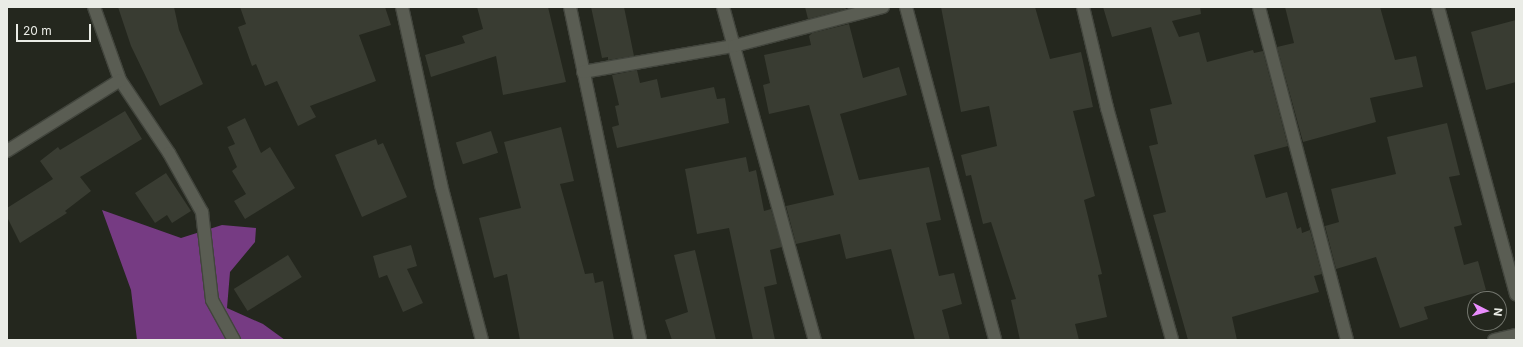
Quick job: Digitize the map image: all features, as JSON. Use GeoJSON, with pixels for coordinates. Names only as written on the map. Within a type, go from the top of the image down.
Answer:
{"type":"FeatureCollection","features":[{"type":"Feature","properties":{"kind":"street"},"geometry":{"type":"LineString","coordinates":[[94,7],[120,80],[169,153],[202,212],[212,300],[234,340]]}},
{"type":"Feature","properties":{"kind":"street"},"geometry":{"type":"LineString","coordinates":[[402,7],[441,185],[482,340]]}},
{"type":"Feature","properties":{"kind":"street"},"geometry":{"type":"LineString","coordinates":[[570,7],[640,340]]}},
{"type":"Feature","properties":{"kind":"street"},"geometry":{"type":"LineString","coordinates":[[723,7],[815,340]]}},
{"type":"Feature","properties":{"kind":"street"},"geometry":{"type":"LineString","coordinates":[[583,72],[734,46],[884,7]]}},
{"type":"Feature","properties":{"kind":"street"},"geometry":{"type":"LineString","coordinates":[[906,7],[995,340]]}},
{"type":"Feature","properties":{"kind":"street"},"geometry":{"type":"LineString","coordinates":[[1083,7],[1107,108],[1172,340]]}},
{"type":"Feature","properties":{"kind":"street"},"geometry":{"type":"LineString","coordinates":[[1259,7],[1347,340]]}},
{"type":"Feature","properties":{"kind":"street"},"geometry":{"type":"LineString","coordinates":[[1438,7],[1516,295]]}},
{"type":"Feature","properties":{"kind":"street"},"geometry":{"type":"LineString","coordinates":[[7,151],[120,80]]}},
{"type":"Feature","properties":{"kind":"street"},"geometry":{"type":"LineString","coordinates":[[1494,340],[1516,335]]}},
{"type":"Feature","properties":{"kind":"shaded area"},"geometry":{"type":"Polygon","coordinates":[[[102,210],[181,238],[222,225],[256,228],[255,242],[230,272],[227,308],[263,324],[285,340],[137,340],[131,290],[102,210]]]}},
{"type":"Feature","properties":{"kind":"building"},"geometry":{"type":"Polygon","coordinates":[[[118,7],[174,7],[179,30],[203,84],[160,106],[131,46],[118,7]]]}},
{"type":"Feature","properties":{"kind":"building"},"geometry":{"type":"Polygon","coordinates":[[[240,7],[385,7],[391,25],[359,35],[376,81],[310,106],[316,117],[298,126],[277,81],[265,86],[256,64],[252,66],[238,27],[246,24],[240,7]]]}},
{"type":"Feature","properties":{"kind":"building"},"geometry":{"type":"Polygon","coordinates":[[[477,7],[548,7],[566,82],[503,95],[496,56],[431,77],[425,55],[465,43],[462,36],[483,29],[477,7]]]}},
{"type":"Feature","properties":{"kind":"building"},"geometry":{"type":"Polygon","coordinates":[[[591,7],[624,7],[634,56],[608,60],[608,57],[602,58],[591,7]]]}},
{"type":"Feature","properties":{"kind":"building"},"geometry":{"type":"Polygon","coordinates":[[[805,7],[845,7],[846,9],[808,19],[805,7]]]}},
{"type":"Feature","properties":{"kind":"building"},"geometry":{"type":"Polygon","coordinates":[[[941,7],[1035,7],[1050,59],[1081,52],[1093,107],[1073,111],[1095,196],[1084,200],[1102,274],[1098,275],[1107,317],[1075,324],[1079,340],[1020,340],[1011,300],[1016,299],[991,222],[983,224],[971,175],[966,176],[961,155],[997,146],[989,106],[961,112],[941,7]]]}},
{"type":"Feature","properties":{"kind":"building"},"geometry":{"type":"Polygon","coordinates":[[[1103,7],[1200,7],[1201,14],[1172,21],[1179,37],[1199,32],[1207,62],[1253,50],[1254,53],[1263,51],[1288,146],[1254,155],[1266,198],[1287,192],[1297,229],[1301,227],[1302,233],[1310,230],[1322,274],[1314,276],[1319,292],[1232,317],[1237,340],[1188,340],[1153,215],[1166,212],[1149,146],[1158,144],[1150,109],[1172,104],[1151,27],[1112,37],[1103,7]]]}},
{"type":"Feature","properties":{"kind":"building"},"geometry":{"type":"Polygon","coordinates":[[[1285,7],[1380,7],[1395,60],[1416,56],[1423,87],[1370,98],[1376,122],[1303,142],[1277,47],[1294,43],[1285,7]]]}},
{"type":"Feature","properties":{"kind":"building"},"geometry":{"type":"Polygon","coordinates":[[[1516,20],[1516,82],[1486,90],[1471,32],[1516,20]]]}},
{"type":"Feature","properties":{"kind":"building"},"geometry":{"type":"Polygon","coordinates":[[[849,24],[863,78],[899,67],[907,95],[840,114],[859,180],[929,167],[941,220],[926,223],[939,276],[954,273],[962,304],[942,310],[950,340],[915,340],[891,249],[846,259],[840,234],[796,244],[786,206],[834,195],[809,105],[769,114],[763,85],[770,83],[764,55],[811,45],[809,36],[812,33],[849,24]]]}},
{"type":"Feature","properties":{"kind":"building"},"geometry":{"type":"Polygon","coordinates":[[[637,70],[640,83],[657,79],[661,98],[714,87],[717,99],[725,98],[729,123],[617,148],[612,127],[619,125],[615,106],[619,105],[612,75],[637,70]]]}},
{"type":"Feature","properties":{"kind":"building"},"geometry":{"type":"Polygon","coordinates":[[[125,111],[142,139],[80,177],[91,191],[65,211],[67,213],[20,243],[7,217],[7,208],[53,179],[40,161],[58,147],[60,150],[125,111]]]}},
{"type":"Feature","properties":{"kind":"building"},"geometry":{"type":"Polygon","coordinates":[[[245,118],[261,153],[270,147],[295,188],[245,219],[234,201],[246,194],[232,171],[237,167],[228,147],[235,144],[227,127],[245,118]]]}},
{"type":"Feature","properties":{"kind":"building"},"geometry":{"type":"Polygon","coordinates":[[[1447,123],[1460,175],[1449,177],[1462,225],[1454,227],[1464,265],[1478,261],[1486,290],[1467,291],[1467,295],[1424,307],[1428,319],[1400,328],[1376,257],[1336,269],[1325,226],[1339,222],[1331,189],[1396,174],[1387,137],[1447,123]]]}},
{"type":"Feature","properties":{"kind":"building"},"geometry":{"type":"Polygon","coordinates":[[[561,127],[574,181],[560,184],[585,274],[593,273],[595,283],[603,281],[614,340],[520,340],[507,274],[494,278],[479,218],[521,208],[504,142],[561,127]]]}},
{"type":"Feature","properties":{"kind":"building"},"geometry":{"type":"Polygon","coordinates":[[[491,131],[498,153],[463,164],[456,142],[491,131]]]}},
{"type":"Feature","properties":{"kind":"building"},"geometry":{"type":"Polygon","coordinates":[[[376,139],[378,145],[383,143],[407,197],[362,217],[335,155],[376,139]]]}},
{"type":"Feature","properties":{"kind":"building"},"geometry":{"type":"Polygon","coordinates":[[[746,157],[749,172],[756,170],[764,211],[771,209],[782,247],[770,250],[777,284],[764,287],[775,340],[753,340],[729,228],[697,234],[685,169],[746,157]]]}},
{"type":"Feature","properties":{"kind":"building"},"geometry":{"type":"Polygon","coordinates":[[[166,173],[191,211],[172,223],[167,215],[155,223],[135,193],[166,173]]]}},
{"type":"Feature","properties":{"kind":"building"},"geometry":{"type":"Polygon","coordinates":[[[411,245],[417,266],[407,269],[423,303],[403,312],[387,275],[379,278],[373,256],[411,245]]]}},
{"type":"Feature","properties":{"kind":"building"},"geometry":{"type":"Polygon","coordinates":[[[695,250],[716,340],[672,340],[665,320],[688,312],[674,255],[695,250]]]}},
{"type":"Feature","properties":{"kind":"building"},"geometry":{"type":"Polygon","coordinates":[[[288,255],[302,277],[248,311],[234,289],[288,255]]]}}]}
